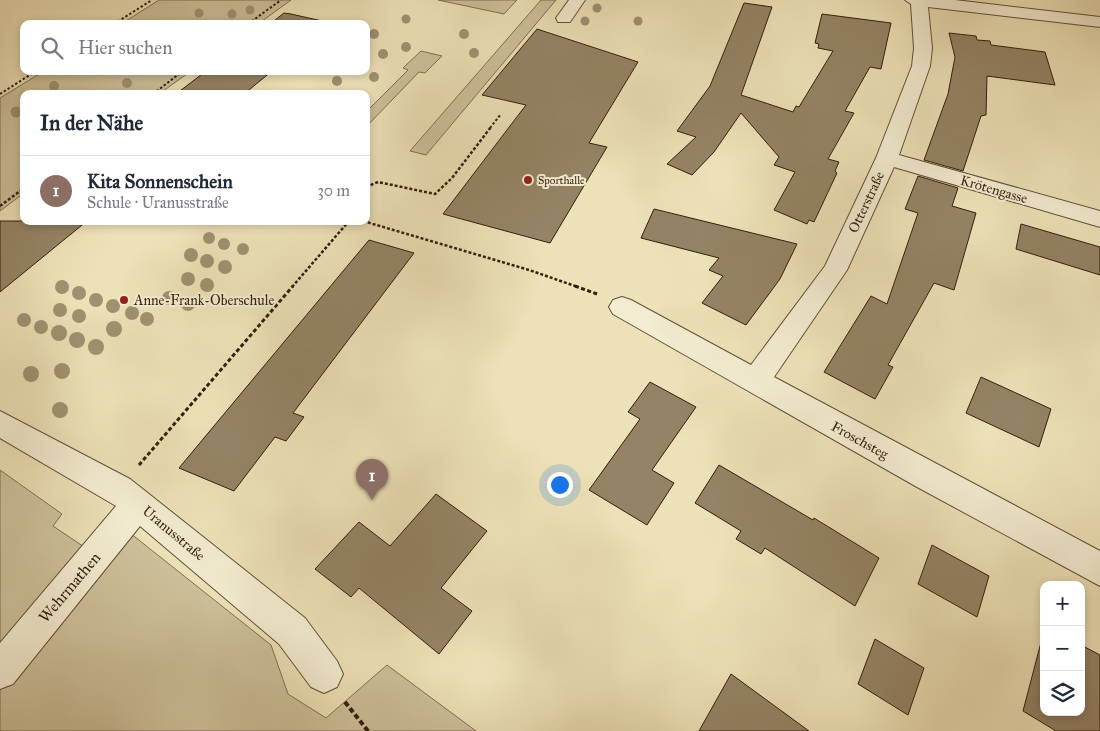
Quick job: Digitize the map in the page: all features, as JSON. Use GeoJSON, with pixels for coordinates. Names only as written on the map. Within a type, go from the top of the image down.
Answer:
{"type":"FeatureCollection","features":[{"type":"Feature","properties":{"kind":"street"},"geometry":{"type":"LineString","coordinates":[[564,18],[577,0]]}},
{"type":"Feature","properties":{"kind":"street"},"geometry":{"type":"LineString","coordinates":[[916,0],[1100,22]]}},
{"type":"Feature","properties":{"kind":"street","name":"Otterstraße"},"geometry":{"type":"LineString","coordinates":[[755,382],[835,270],[887,158],[921,66],[923,48],[916,0]]}},
{"type":"Feature","properties":{"kind":"street","name":"Krötengasse"},"geometry":{"type":"LineString","coordinates":[[887,158],[1100,220]]}},
{"type":"Feature","properties":{"kind":"street","name":"Froschsteg"},"geometry":{"type":"LineString","coordinates":[[622,307],[755,382],[1100,569]]}},
{"type":"Feature","properties":{"kind":"street","name":"Uranusstraße"},"geometry":{"type":"LineString","coordinates":[[0,422],[128,496],[292,631],[324,674]]}},
{"type":"Feature","properties":{"kind":"street","name":"Wehrmathen"},"geometry":{"type":"LineString","coordinates":[[0,671],[128,496]]}},
{"type":"Feature","properties":{"kind":"path"},"geometry":{"type":"LineString","coordinates":[[120,20],[152,0]]}},
{"type":"Feature","properties":{"kind":"path"},"geometry":{"type":"LineString","coordinates":[[254,20],[281,0]]}},
{"type":"Feature","properties":{"kind":"path"},"geometry":{"type":"LineString","coordinates":[[0,94],[30,75]]}},
{"type":"Feature","properties":{"kind":"path"},"geometry":{"type":"LineString","coordinates":[[158,90],[178,75]]}},
{"type":"Feature","properties":{"kind":"path"},"geometry":{"type":"LineString","coordinates":[[370,185],[378,182],[435,194],[452,178],[501,114]]}},
{"type":"Feature","properties":{"kind":"path"},"geometry":{"type":"LineString","coordinates":[[0,206],[20,191]]}},
{"type":"Feature","properties":{"kind":"path"},"geometry":{"type":"LineString","coordinates":[[370,223],[529,270],[601,295],[622,307]]}},
{"type":"Feature","properties":{"kind":"path"},"geometry":{"type":"LineString","coordinates":[[128,496],[346,225]]}},
{"type":"Feature","properties":{"kind":"shaded area"},"geometry":{"type":"Polygon","coordinates":[[[159,0],[291,0],[264,20],[127,20],[159,0]]]}},
{"type":"Feature","properties":{"kind":"shaded area"},"geometry":{"type":"Polygon","coordinates":[[[438,0],[517,0],[504,14],[438,0]]]}},
{"type":"Feature","properties":{"kind":"shaded area"},"geometry":{"type":"Polygon","coordinates":[[[541,0],[556,0],[426,155],[410,151],[541,0]]]}},
{"type":"Feature","properties":{"kind":"shaded area"},"geometry":{"type":"Polygon","coordinates":[[[421,51],[442,56],[425,73],[419,72],[370,123],[370,108],[408,70],[403,68],[421,51]]]}},
{"type":"Feature","properties":{"kind":"shaded area"},"geometry":{"type":"Polygon","coordinates":[[[37,75],[185,75],[165,90],[20,90],[20,196],[0,211],[0,98],[37,75]]]}},
{"type":"Feature","properties":{"kind":"shaded area"},"geometry":{"type":"Polygon","coordinates":[[[0,470],[62,514],[53,526],[105,561],[130,533],[271,645],[288,694],[326,718],[387,665],[476,731],[0,731],[0,470]]]}},
{"type":"Feature","properties":{"kind":"building"},"geometry":{"type":"Polygon","coordinates":[[[744,3],[772,7],[741,95],[793,112],[796,106],[799,107],[833,51],[818,48],[819,44],[815,43],[822,14],[891,23],[881,69],[870,67],[845,111],[854,113],[828,159],[839,162],[835,171],[837,173],[814,222],[809,220],[807,224],[774,210],[795,172],[774,165],[779,157],[741,113],[714,152],[692,175],[667,164],[696,137],[677,131],[710,86],[744,3]]]}},
{"type":"Feature","properties":{"kind":"building"},"geometry":{"type":"Polygon","coordinates":[[[284,13],[318,20],[275,20],[284,13]]]}},
{"type":"Feature","properties":{"kind":"building"},"geometry":{"type":"Polygon","coordinates":[[[537,29],[638,62],[589,143],[607,147],[550,243],[443,214],[526,105],[482,95],[537,29]]]}},
{"type":"Feature","properties":{"kind":"building"},"geometry":{"type":"Polygon","coordinates":[[[949,33],[976,36],[977,40],[990,41],[991,45],[1045,52],[1055,85],[987,76],[986,115],[981,116],[963,171],[924,160],[948,94],[955,57],[949,33]]]}},
{"type":"Feature","properties":{"kind":"building"},"geometry":{"type":"Polygon","coordinates":[[[201,75],[267,75],[249,90],[181,90],[201,75]]]}},
{"type":"Feature","properties":{"kind":"building"},"geometry":{"type":"Polygon","coordinates":[[[918,176],[958,188],[952,206],[976,213],[954,290],[934,283],[888,365],[893,367],[875,399],[824,372],[871,296],[887,304],[918,213],[905,209],[918,176]]]}},
{"type":"Feature","properties":{"kind":"building"},"geometry":{"type":"Polygon","coordinates":[[[654,209],[797,244],[780,279],[746,325],[702,303],[723,276],[709,270],[719,258],[641,238],[654,209]]]}},
{"type":"Feature","properties":{"kind":"building"},"geometry":{"type":"Polygon","coordinates":[[[0,221],[20,221],[20,225],[82,225],[0,292],[0,221]]]}},
{"type":"Feature","properties":{"kind":"building"},"geometry":{"type":"Polygon","coordinates":[[[1021,224],[1100,247],[1100,275],[1016,249],[1021,224]]]}},
{"type":"Feature","properties":{"kind":"building"},"geometry":{"type":"Polygon","coordinates":[[[369,240],[414,253],[293,413],[304,417],[286,441],[275,437],[234,491],[179,468],[369,240]]]}},
{"type":"Feature","properties":{"kind":"building"},"geometry":{"type":"Polygon","coordinates":[[[981,377],[1051,409],[1039,447],[966,413],[981,377]]]}},
{"type":"Feature","properties":{"kind":"building"},"geometry":{"type":"Polygon","coordinates":[[[650,382],[696,407],[652,470],[674,483],[647,525],[589,490],[640,419],[628,412],[650,382]]]}},
{"type":"Feature","properties":{"kind":"building"},"geometry":{"type":"Polygon","coordinates":[[[719,465],[813,520],[814,518],[879,558],[855,606],[765,548],[761,554],[736,539],[741,531],[695,503],[719,465]]]}},
{"type":"Feature","properties":{"kind":"building"},"geometry":{"type":"Polygon","coordinates":[[[436,494],[487,531],[441,588],[472,611],[439,654],[359,588],[351,597],[315,569],[359,522],[390,546],[436,494]]]}},
{"type":"Feature","properties":{"kind":"building"},"geometry":{"type":"Polygon","coordinates":[[[932,545],[989,576],[977,617],[918,584],[932,545]]]}},
{"type":"Feature","properties":{"kind":"building"},"geometry":{"type":"Polygon","coordinates":[[[875,639],[924,668],[908,715],[858,684],[875,639]]]}},
{"type":"Feature","properties":{"kind":"building"},"geometry":{"type":"Polygon","coordinates":[[[1040,646],[1040,716],[1085,716],[1085,647],[1100,655],[1100,731],[1056,731],[1023,711],[1040,646]]]}},
{"type":"Feature","properties":{"kind":"building"},"geometry":{"type":"Polygon","coordinates":[[[731,674],[809,731],[699,731],[731,674]]]}},
{"type":"Feature","properties":{"kind":"place","name":"Sporthalle"},"geometry":{"type":"Point","coordinates":[528,180]}},
{"type":"Feature","properties":{"kind":"place","name":"Anne-Frank-Oberschule"},"geometry":{"type":"Point","coordinates":[124,300]}},
{"type":"Feature","properties":{"kind":"place","name":"Kita Sonnenschein"},"geometry":{"type":"Point","coordinates":[372,500]}}]}
